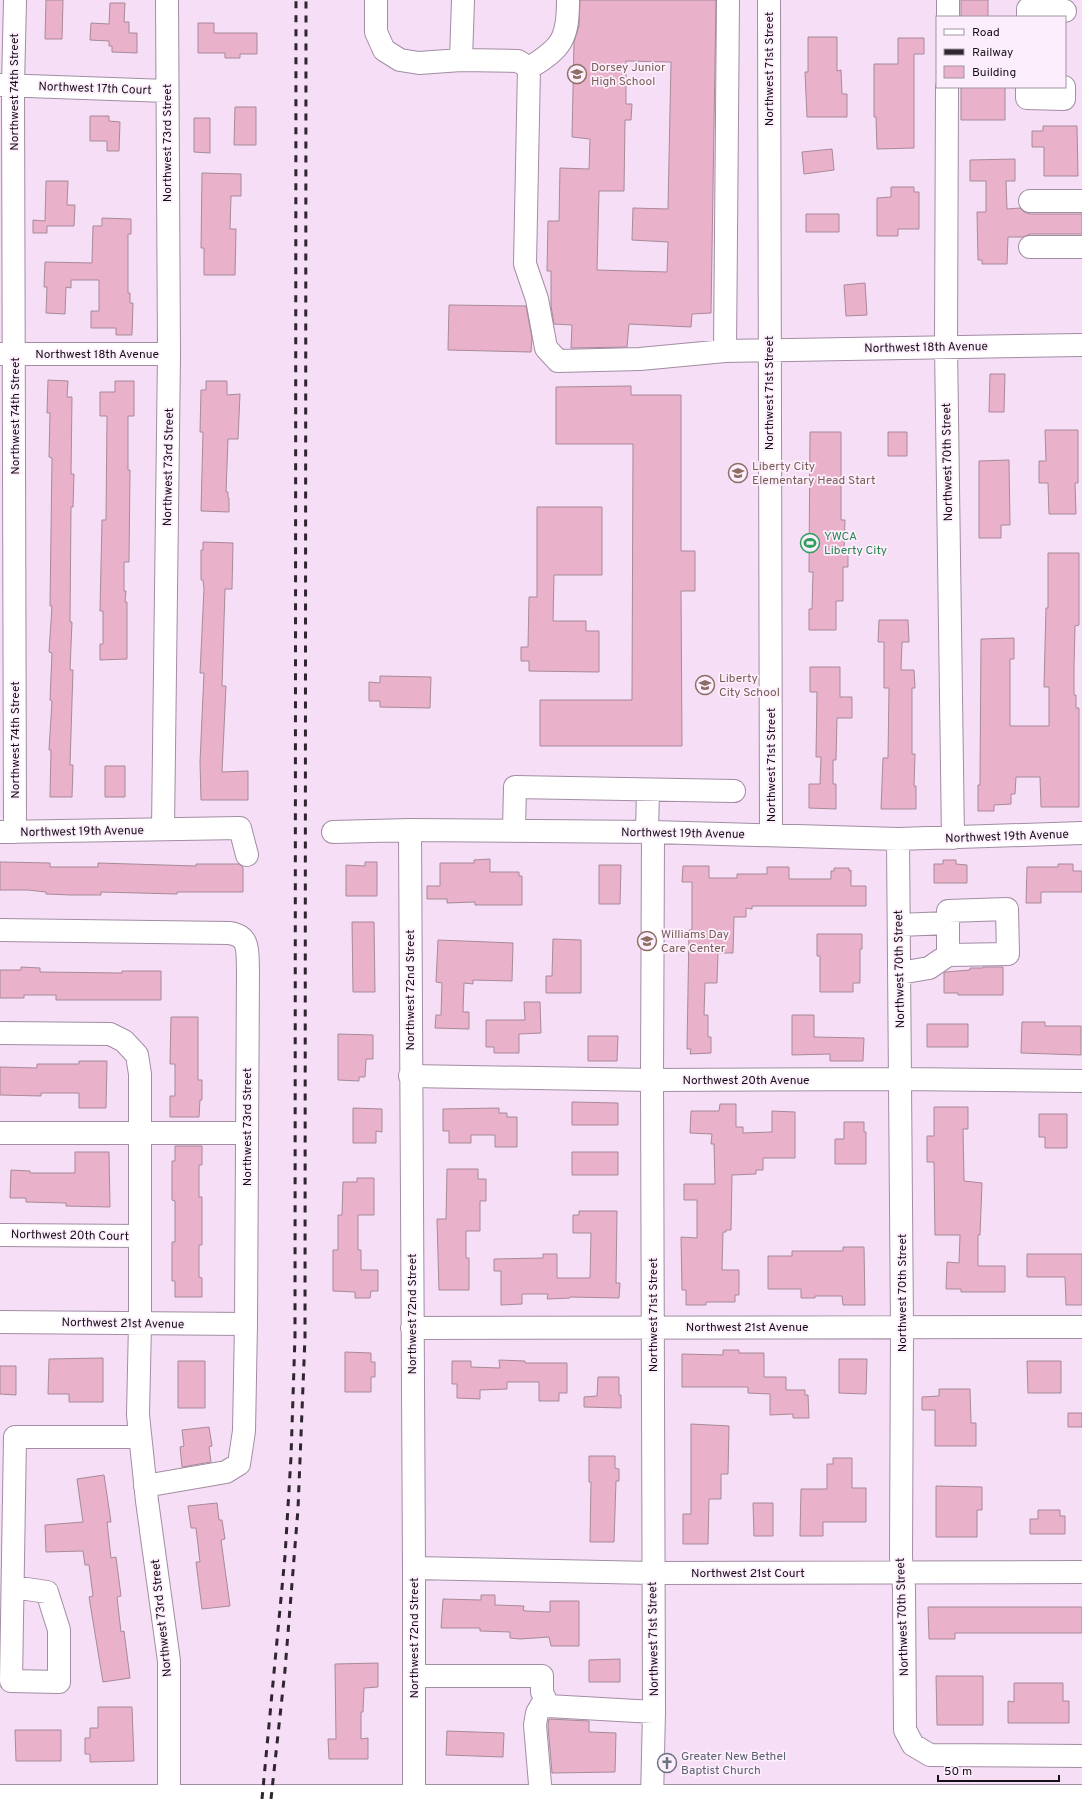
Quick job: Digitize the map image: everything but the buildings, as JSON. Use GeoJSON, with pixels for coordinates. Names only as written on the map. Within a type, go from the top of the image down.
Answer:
{"type":"FeatureCollection","features":[{"type":"Feature","properties":{"kind":"street","name":"Northwest 74th Street"},"geometry":{"type":"LineString","coordinates":[[7,832],[7,85],[16,0]]}},
{"type":"Feature","properties":{"kind":"street","name":"Northwest 73rd Street"},"geometry":{"type":"LineString","coordinates":[[163,830],[170,354],[167,0]]}},
{"type":"Feature","properties":{"kind":"street"},"geometry":{"type":"LineString","coordinates":[[376,0],[376,32],[384,50],[400,60],[419,64],[461,60],[518,61],[529,68],[549,56],[562,42],[568,22],[568,0]]}},
{"type":"Feature","properties":{"kind":"street"},"geometry":{"type":"LineString","coordinates":[[461,60],[463,0]]}},
{"type":"Feature","properties":{"kind":"street"},"geometry":{"type":"LineString","coordinates":[[725,351],[728,0]]}},
{"type":"Feature","properties":{"kind":"street","name":"Northwest 71st Street"},"geometry":{"type":"LineString","coordinates":[[769,0],[771,835]]}},
{"type":"Feature","properties":{"kind":"street"},"geometry":{"type":"LineString","coordinates":[[948,0],[948,16]]}},
{"type":"Feature","properties":{"kind":"street"},"geometry":{"type":"LineString","coordinates":[[1028,16],[1028,9],[1065,10]]}},
{"type":"Feature","properties":{"kind":"street","name":"Northwest 18th Avenue"},"geometry":{"type":"LineString","coordinates":[[529,68],[525,264],[536,299],[546,348],[558,361],[640,359],[725,351],[946,346],[1082,345]]}},
{"type":"Feature","properties":{"kind":"street","name":"Northwest 17th Court"},"geometry":{"type":"LineString","coordinates":[[7,85],[167,91]]}},
{"type":"Feature","properties":{"kind":"street","name":"Northwest 70th Street"},"geometry":{"type":"LineString","coordinates":[[947,88],[946,346],[953,838]]}},
{"type":"Feature","properties":{"kind":"street"},"geometry":{"type":"LineString","coordinates":[[1027,88],[1027,98],[1064,99],[1064,88]]}},
{"type":"Feature","properties":{"kind":"street"},"geometry":{"type":"LineString","coordinates":[[1030,201],[1082,201]]}},
{"type":"Feature","properties":{"kind":"street"},"geometry":{"type":"LineString","coordinates":[[1030,248],[1082,247]]}},
{"type":"Feature","properties":{"kind":"street","name":"Northwest 18th Avenue"},"geometry":{"type":"LineString","coordinates":[[7,354],[170,354]]}},
{"type":"Feature","properties":{"kind":"street"},"geometry":{"type":"LineString","coordinates":[[514,830],[515,787],[734,791]]}},
{"type":"Feature","properties":{"kind":"street","name":"Northwest 71st Street"},"geometry":{"type":"LineString","coordinates":[[648,790],[650,832],[653,1327],[652,1573],[654,1712],[652,1798]]}},
{"type":"Feature","properties":{"kind":"street"},"geometry":{"type":"LineString","coordinates":[[163,830],[240,828],[248,855]]}},
{"type":"Feature","properties":{"kind":"street","name":"Northwest 19th Avenue"},"geometry":{"type":"LineString","coordinates":[[7,832],[163,830]]}},
{"type":"Feature","properties":{"kind":"street","name":"Northwest 72nd Street"},"geometry":{"type":"LineString","coordinates":[[410,830],[414,1798]]}},
{"type":"Feature","properties":{"kind":"street","name":"Northwest 19th Avenue"},"geometry":{"type":"LineString","coordinates":[[333,832],[514,830],[898,839],[1082,833]]}},
{"type":"Feature","properties":{"kind":"street","name":"Northwest 70th Street"},"geometry":{"type":"LineString","coordinates":[[898,839],[902,1328],[901,1558],[905,1726],[908,1738],[913,1745],[930,1755],[1082,1756]]}},
{"type":"Feature","properties":{"kind":"street"},"geometry":{"type":"LineString","coordinates":[[900,973],[929,968],[948,955],[1008,954],[1007,909],[948,911],[948,955]]}},
{"type":"Feature","properties":{"kind":"street"},"geometry":{"type":"LineString","coordinates":[[899,925],[948,923]]}},
{"type":"Feature","properties":{"kind":"street","name":"Northwest 73rd Street"},"geometry":{"type":"LineString","coordinates":[[0,930],[229,933],[239,935],[246,944],[247,1287],[244,1431],[239,1464],[226,1472],[145,1486]]}},
{"type":"Feature","properties":{"kind":"street","name":"Northwest 73rd Street"},"geometry":{"type":"LineString","coordinates":[[0,1033],[110,1034],[124,1042],[137,1055],[140,1074],[140,1323],[138,1415],[145,1486],[169,1661],[169,1797]]}},
{"type":"Feature","properties":{"kind":"street","name":"Northwest 20th Avenue"},"geometry":{"type":"LineString","coordinates":[[410,1076],[652,1080],[900,1079],[1082,1081]]}},
{"type":"Feature","properties":{"kind":"street"},"geometry":{"type":"LineString","coordinates":[[0,1133],[246,1133]]}},
{"type":"Feature","properties":{"kind":"street","name":"Northwest 20th Court"},"geometry":{"type":"LineString","coordinates":[[0,1234],[140,1236]]}},
{"type":"Feature","properties":{"kind":"street","name":"Northwest 21st Avenue"},"geometry":{"type":"LineString","coordinates":[[0,1322],[246,1324]]}},
{"type":"Feature","properties":{"kind":"street","name":"Northwest 21st Avenue"},"geometry":{"type":"LineString","coordinates":[[412,1328],[1082,1327]]}},
{"type":"Feature","properties":{"kind":"street"},"geometry":{"type":"LineString","coordinates":[[13,1588],[47,1592],[59,1630],[59,1682],[11,1681],[6,1623],[13,1588],[15,1437],[140,1437]]}},
{"type":"Feature","properties":{"kind":"street","name":"Northwest 21st Court"},"geometry":{"type":"LineString","coordinates":[[414,1568],[652,1573],[1082,1572]]}},
{"type":"Feature","properties":{"kind":"street"},"geometry":{"type":"LineString","coordinates":[[414,1676],[542,1676],[542,1692],[548,1706],[654,1712]]}},
{"type":"Feature","properties":{"kind":"street"},"geometry":{"type":"LineString","coordinates":[[541,1796],[535,1725],[537,1713],[545,1699]]}},
{"type":"Feature","properties":{"kind":"street"},"geometry":{"type":"LineString","coordinates":[[0,1796],[414,1798],[541,1796],[652,1798],[1073,1797]]}},
{"type":"Feature","properties":{"kind":"railway"},"geometry":{"type":"LineString","coordinates":[[262,1799],[285,1556],[291,1457],[295,1336],[296,0]]}},
{"type":"Feature","properties":{"kind":"railway"},"geometry":{"type":"LineString","coordinates":[[271,1799],[285,1670],[298,1509],[305,1337],[306,0]]}},
{"type":"Feature","properties":{"kind":"place","name":"Dorsey Junior High School"},"geometry":{"type":"Point","coordinates":[577,74]}},
{"type":"Feature","properties":{"kind":"place","name":"Liberty City Elementary Head Start"},"geometry":{"type":"Point","coordinates":[738,473]}},
{"type":"Feature","properties":{"kind":"place","name":"YWCA Liberty City"},"geometry":{"type":"Point","coordinates":[810,543]}},
{"type":"Feature","properties":{"kind":"place","name":"Liberty City School"},"geometry":{"type":"Point","coordinates":[705,685]}},
{"type":"Feature","properties":{"kind":"place","name":"Williams Day Care Center"},"geometry":{"type":"Point","coordinates":[647,941]}},
{"type":"Feature","properties":{"kind":"place","name":"Greater New Bethel Baptist Church"},"geometry":{"type":"Point","coordinates":[667,1763]}}]}
